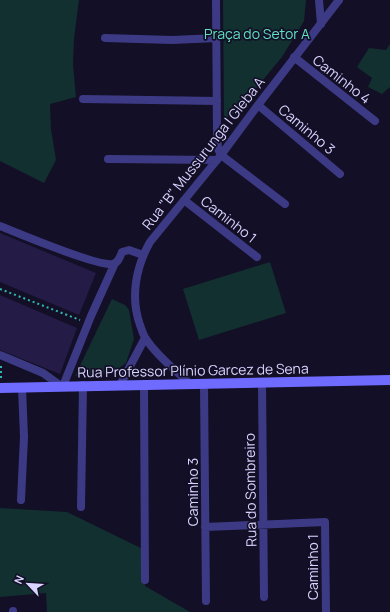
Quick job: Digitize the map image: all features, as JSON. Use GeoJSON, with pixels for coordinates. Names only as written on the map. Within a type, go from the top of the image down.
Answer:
{"type":"FeatureCollection","features":[{"type":"Feature","properties":{"kind":"main road","name":"Rua Professor Plínio Garcez de Sena"},"geometry":{"type":"LineString","coordinates":[[0,388],[83,385],[389,380]]}},
{"type":"Feature","properties":{"kind":"street"},"geometry":{"type":"LineString","coordinates":[[216,0],[217,142],[219,158]]}},
{"type":"Feature","properties":{"kind":"street"},"geometry":{"type":"LineString","coordinates":[[319,0],[321,24]]}},
{"type":"Feature","properties":{"kind":"street","name":"Rua \"B\" Mussurunga I Gleba A"},"geometry":{"type":"LineString","coordinates":[[189,383],[158,354],[145,338],[138,318],[134,293],[143,255],[150,242],[219,158],[258,105],[340,0]]}},
{"type":"Feature","properties":{"kind":"street"},"geometry":{"type":"LineString","coordinates":[[105,38],[172,40],[217,38]]}},
{"type":"Feature","properties":{"kind":"street","name":"Caminho 4"},"geometry":{"type":"LineString","coordinates":[[294,58],[375,121]]}},
{"type":"Feature","properties":{"kind":"street"},"geometry":{"type":"LineString","coordinates":[[84,99],[217,101]]}},
{"type":"Feature","properties":{"kind":"street","name":"Caminho 3"},"geometry":{"type":"LineString","coordinates":[[258,105],[340,174]]}},
{"type":"Feature","properties":{"kind":"street"},"geometry":{"type":"LineString","coordinates":[[108,159],[219,158],[285,204]]}},
{"type":"Feature","properties":{"kind":"street","name":"Caminho 1"},"geometry":{"type":"LineString","coordinates":[[184,200],[256,257]]}},
{"type":"Feature","properties":{"kind":"street"},"geometry":{"type":"LineString","coordinates":[[0,226],[93,261],[104,264],[115,263]]}},
{"type":"Feature","properties":{"kind":"street"},"geometry":{"type":"LineString","coordinates":[[1,356],[43,373],[62,386],[115,263],[119,259],[122,252],[129,250],[143,255]]}},
{"type":"Feature","properties":{"kind":"street"},"geometry":{"type":"LineString","coordinates":[[120,385],[145,338]]}},
{"type":"Feature","properties":{"kind":"street","name":"Rua do Sombreiro"},"geometry":{"type":"LineString","coordinates":[[262,383],[264,597]]}},
{"type":"Feature","properties":{"kind":"street"},"geometry":{"type":"LineString","coordinates":[[144,384],[145,580]]}},
{"type":"Feature","properties":{"kind":"street","name":"Caminho 3"},"geometry":{"type":"LineString","coordinates":[[204,384],[206,601]]}},
{"type":"Feature","properties":{"kind":"street"},"geometry":{"type":"LineString","coordinates":[[81,507],[83,385]]}},
{"type":"Feature","properties":{"kind":"street"},"geometry":{"type":"LineString","coordinates":[[21,500],[24,437],[22,387]]}},
{"type":"Feature","properties":{"kind":"street","name":"Caminho 1"},"geometry":{"type":"LineString","coordinates":[[263,524],[325,522],[326,612]]}},
{"type":"Feature","properties":{"kind":"street"},"geometry":{"type":"LineString","coordinates":[[205,527],[263,524]]}},
{"type":"Feature","properties":{"kind":"path"},"geometry":{"type":"LineString","coordinates":[[0,289],[88,324]]}},
{"type":"Feature","properties":{"kind":"path"},"geometry":{"type":"LineString","coordinates":[[0,388],[1,356]]}},
{"type":"Feature","properties":{"kind":"green space"},"geometry":{"type":"Polygon","coordinates":[[[0,0],[79,0],[74,39],[73,65],[76,97],[50,104],[51,129],[56,160],[44,183],[0,161],[0,0]]]}},
{"type":"Feature","properties":{"kind":"green space","name":"Praça do Setor A"},"geometry":{"type":"Polygon","coordinates":[[[223,0],[306,0],[304,21],[282,57],[239,109],[224,120],[223,0]]]}},
{"type":"Feature","properties":{"kind":"green space"},"geometry":{"type":"Polygon","coordinates":[[[390,44],[390,87],[382,94],[368,87],[372,78],[357,67],[369,48],[386,50],[390,44]]]}},
{"type":"Feature","properties":{"kind":"green space"},"geometry":{"type":"Polygon","coordinates":[[[270,262],[286,313],[199,340],[183,289],[270,262]]]}},
{"type":"Feature","properties":{"kind":"green space"},"geometry":{"type":"Polygon","coordinates":[[[112,299],[125,305],[129,310],[134,339],[126,363],[109,373],[75,376],[112,299]]]}},
{"type":"Feature","properties":{"kind":"green space"},"geometry":{"type":"Polygon","coordinates":[[[0,508],[67,512],[145,550],[145,586],[190,612],[47,612],[46,593],[0,597],[0,508]]]}},
{"type":"Feature","properties":{"kind":"building"},"geometry":{"type":"Polygon","coordinates":[[[0,233],[96,273],[79,315],[0,282],[0,233]]]}},
{"type":"Feature","properties":{"kind":"building"},"geometry":{"type":"Polygon","coordinates":[[[0,295],[77,328],[60,374],[0,350],[0,295]]]}}]}
